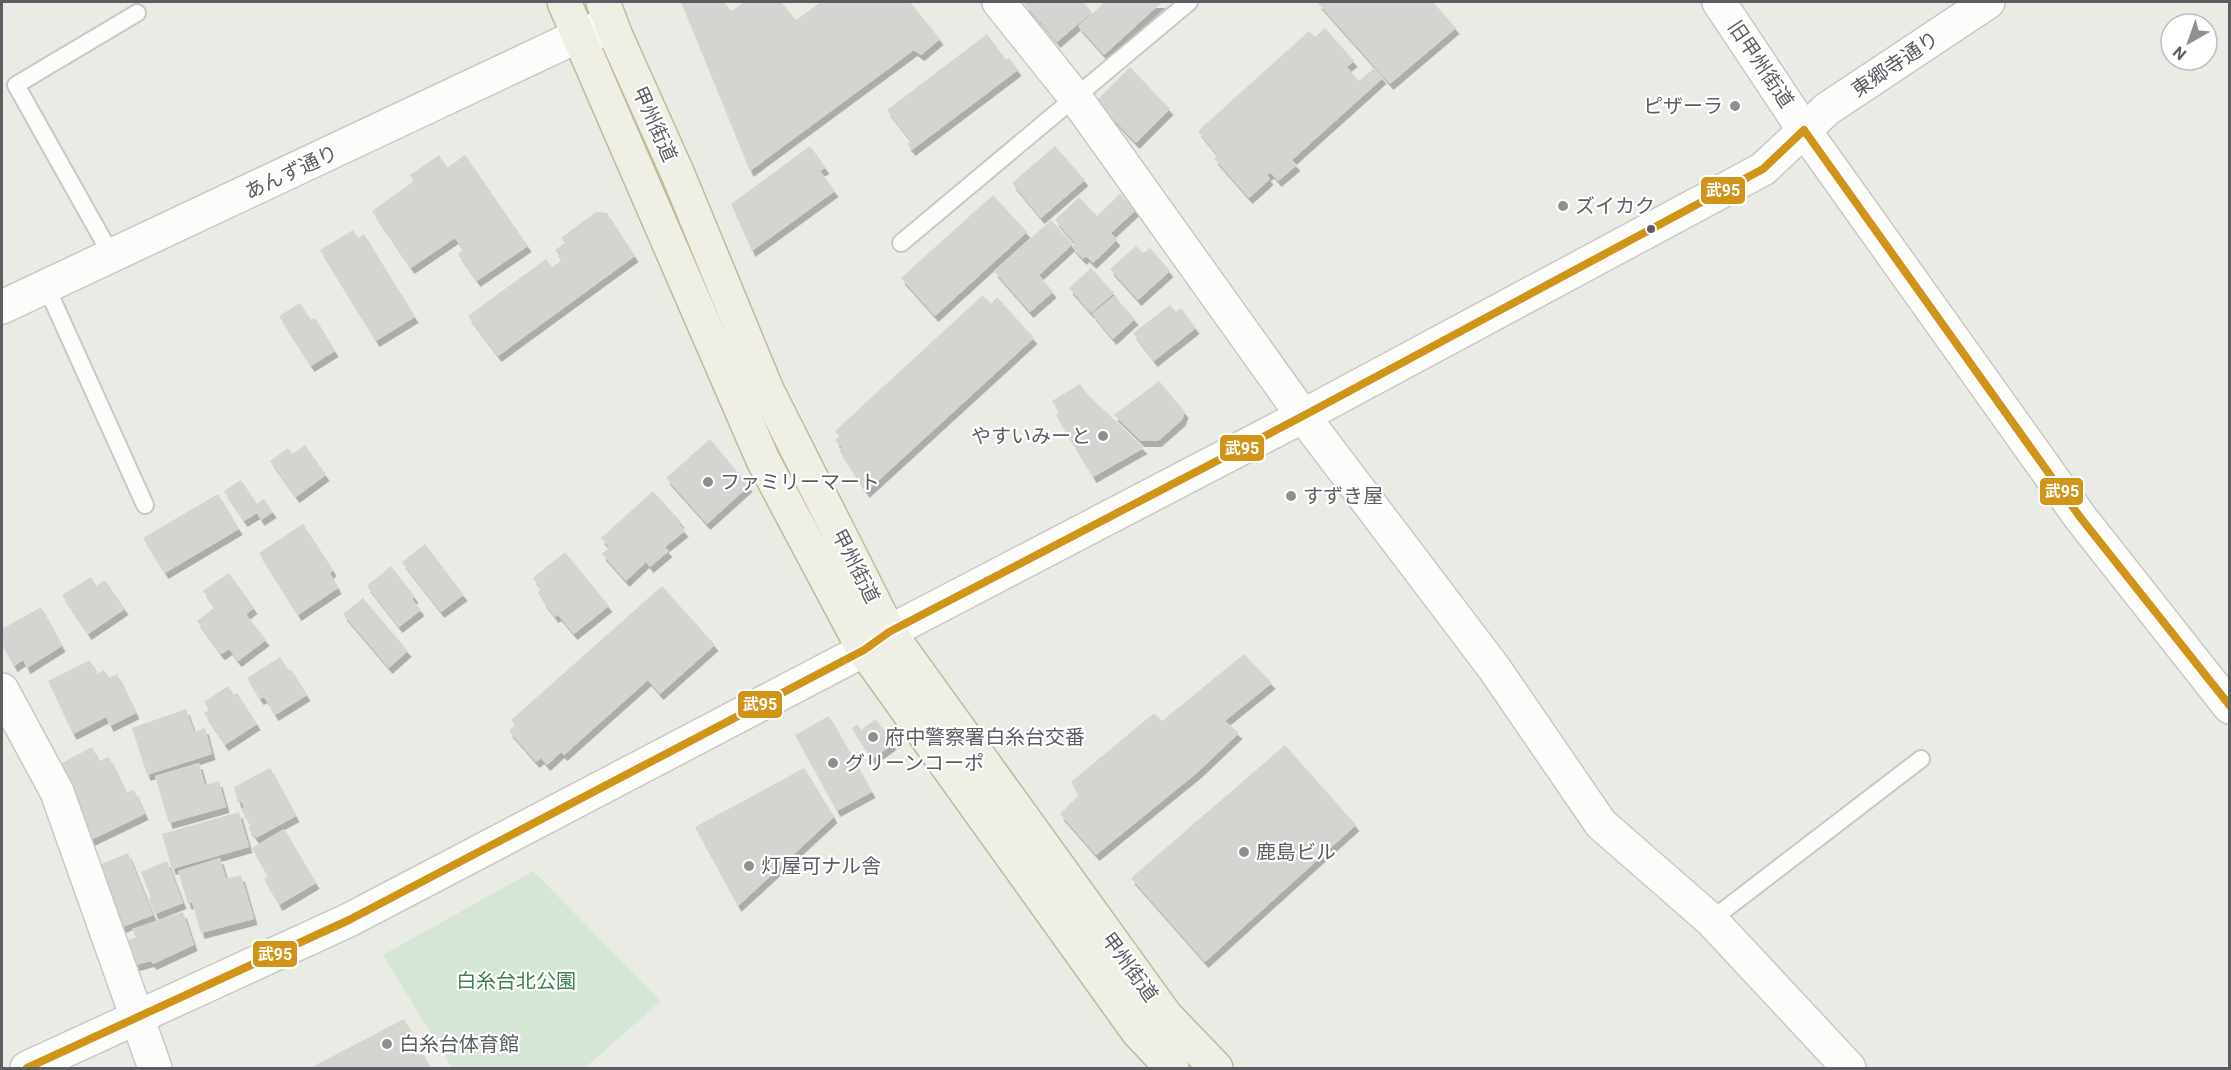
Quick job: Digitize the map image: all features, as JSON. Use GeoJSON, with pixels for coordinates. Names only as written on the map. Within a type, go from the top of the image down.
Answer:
{"type":"FeatureCollection","features":[{"type":"Feature","properties":{"kind":"highway","name":"甲州街道"},"geometry":{"type":"LineString","coordinates":[[564,2],[763,460],[876,641],[1138,1032],[1172,1068]]}},
{"type":"Feature","properties":{"kind":"highway","name":"甲州街道"},"geometry":{"type":"LineString","coordinates":[[603,2],[876,641],[1166,1016],[1216,1068]]}},
{"type":"Feature","properties":{"kind":"street"},"geometry":{"type":"LineString","coordinates":[[1000,2],[1075,97],[1303,416],[1494,668],[1601,824],[1711,920],[1849,1068]]}},
{"type":"Feature","properties":{"kind":"street","name":"旧甲州街道"},"geometry":{"type":"LineString","coordinates":[[1719,2],[1804,130],[2080,517],[2229,707]]}},
{"type":"Feature","properties":{"kind":"street","name":"東郷寺通り"},"geometry":{"type":"LineString","coordinates":[[27,1068],[349,920],[1303,416],[1762,170],[1827,109],[1988,2]]}},
{"type":"Feature","properties":{"kind":"street"},"geometry":{"type":"LineString","coordinates":[[580,35],[593,30],[601,30],[616,36]]}},
{"type":"Feature","properties":{"kind":"street","name":"あんず通り"},"geometry":{"type":"LineString","coordinates":[[2,307],[580,35]]}},
{"type":"Feature","properties":{"kind":"street"},"geometry":{"type":"LineString","coordinates":[[2,690],[57,792],[155,1068]]}},
{"type":"Feature","properties":{"kind":"lane"},"geometry":{"type":"LineString","coordinates":[[901,243],[1189,2]]}},
{"type":"Feature","properties":{"kind":"lane"},"geometry":{"type":"LineString","coordinates":[[112,256],[16,85],[137,14]]}},
{"type":"Feature","properties":{"kind":"lane"},"geometry":{"type":"LineString","coordinates":[[46,286],[145,505]]}},
{"type":"Feature","properties":{"kind":"lane"},"geometry":{"type":"LineString","coordinates":[[1711,920],[1921,759]]}},
{"type":"Feature","properties":{"kind":"green space","name":"白糸台北公園"},"geometry":{"type":"Polygon","coordinates":[[[533,871],[661,1001],[585,1068],[452,1068],[383,955],[533,871]]]}},
{"type":"Feature","properties":{"kind":"building"},"geometry":{"type":"Polygon","coordinates":[[[681,2],[724,2],[731,11],[745,2],[781,2],[796,20],[821,2],[910,2],[940,39],[921,55],[914,50],[750,171],[681,2]]]}},
{"type":"Feature","properties":{"kind":"building"},"geometry":{"type":"Polygon","coordinates":[[[1028,2],[1083,2],[1092,12],[1057,42],[1025,4],[1028,2]]]}},
{"type":"Feature","properties":{"kind":"building"},"geometry":{"type":"Polygon","coordinates":[[[1105,2],[1162,2],[1104,55],[1078,26],[1105,2]]]}},
{"type":"Feature","properties":{"kind":"building"},"geometry":{"type":"Polygon","coordinates":[[[1433,2],[1456,28],[1390,84],[1318,3],[1433,2]]]}},
{"type":"Feature","properties":{"kind":"building"},"geometry":{"type":"Polygon","coordinates":[[[1325,28],[1354,61],[1347,67],[1359,81],[1374,68],[1383,78],[1292,160],[1297,165],[1278,181],[1271,173],[1267,175],[1270,179],[1249,198],[1214,158],[1218,156],[1198,131],[1309,31],[1315,37],[1325,28]]]}},
{"type":"Feature","properties":{"kind":"building"},"geometry":{"type":"Polygon","coordinates":[[[987,34],[1006,60],[1009,58],[1018,70],[912,150],[907,144],[911,141],[887,110],[987,34]]]}},
{"type":"Feature","properties":{"kind":"building"},"geometry":{"type":"Polygon","coordinates":[[[1130,67],[1170,109],[1136,143],[1096,101],[1130,67]]]}},
{"type":"Feature","properties":{"kind":"building"},"geometry":{"type":"Polygon","coordinates":[[[810,146],[826,168],[820,171],[835,191],[752,251],[731,204],[810,146]]]}},
{"type":"Feature","properties":{"kind":"building"},"geometry":{"type":"Polygon","coordinates":[[[1055,146],[1085,180],[1041,218],[1012,183],[1055,146]]]}},
{"type":"Feature","properties":{"kind":"building"},"geometry":{"type":"Polygon","coordinates":[[[439,155],[447,168],[465,155],[528,246],[477,281],[458,254],[463,250],[455,238],[411,268],[372,211],[414,181],[410,175],[439,155]]]}},
{"type":"Feature","properties":{"kind":"building"},"geometry":{"type":"Polygon","coordinates":[[[1120,194],[1136,210],[1111,233],[1117,240],[1093,263],[1086,256],[1083,259],[1072,247],[1075,243],[1055,220],[1079,197],[1097,216],[1120,194]]]}},
{"type":"Feature","properties":{"kind":"building"},"geometry":{"type":"Polygon","coordinates":[[[993,195],[1027,232],[935,316],[901,278],[993,195]]]}},
{"type":"Feature","properties":{"kind":"building"},"geometry":{"type":"Polygon","coordinates":[[[596,212],[607,213],[635,256],[498,356],[468,316],[546,259],[552,267],[562,260],[555,250],[565,243],[561,238],[596,212]]]}},
{"type":"Feature","properties":{"kind":"building"},"geometry":{"type":"Polygon","coordinates":[[[1051,220],[1073,244],[1039,275],[1053,292],[1030,312],[994,271],[1051,220]]]}},
{"type":"Feature","properties":{"kind":"building"},"geometry":{"type":"Polygon","coordinates":[[[353,230],[358,238],[364,234],[415,317],[376,341],[320,250],[353,230]]]}},
{"type":"Feature","properties":{"kind":"building"},"geometry":{"type":"Polygon","coordinates":[[[1136,246],[1143,253],[1150,248],[1170,271],[1138,300],[1110,269],[1136,246]]]}},
{"type":"Feature","properties":{"kind":"building"},"geometry":{"type":"Polygon","coordinates":[[[1091,268],[1114,293],[1091,313],[1069,288],[1091,268]]]}},
{"type":"Feature","properties":{"kind":"building"},"geometry":{"type":"Polygon","coordinates":[[[983,295],[991,304],[997,297],[1034,338],[866,492],[839,450],[842,448],[835,440],[840,436],[835,431],[983,295]]]}},
{"type":"Feature","properties":{"kind":"building"},"geometry":{"type":"Polygon","coordinates":[[[1114,296],[1135,319],[1113,339],[1092,314],[1114,296]]]}},
{"type":"Feature","properties":{"kind":"building"},"geometry":{"type":"Polygon","coordinates":[[[300,303],[311,320],[315,318],[335,351],[311,366],[279,316],[300,303]]]}},
{"type":"Feature","properties":{"kind":"building"},"geometry":{"type":"Polygon","coordinates":[[[1170,305],[1176,312],[1181,308],[1196,328],[1154,361],[1133,333],[1170,305]]]}},
{"type":"Feature","properties":{"kind":"building"},"geometry":{"type":"Polygon","coordinates":[[[1159,381],[1185,412],[1182,420],[1158,441],[1141,441],[1114,415],[1159,381]]]}},
{"type":"Feature","properties":{"kind":"building"},"geometry":{"type":"Polygon","coordinates":[[[1080,384],[1088,395],[1144,448],[1093,477],[1056,415],[1059,413],[1052,401],[1080,384]]]}},
{"type":"Feature","properties":{"kind":"building","name":"ファミリーマート"},"geometry":{"type":"Polygon","coordinates":[[[710,439],[749,486],[707,524],[666,478],[710,439]]]}},
{"type":"Feature","properties":{"kind":"building"},"geometry":{"type":"Polygon","coordinates":[[[305,445],[326,475],[296,497],[270,461],[288,448],[292,454],[305,445]]]}},
{"type":"Feature","properties":{"kind":"building"},"geometry":{"type":"Polygon","coordinates":[[[241,480],[257,504],[264,499],[273,512],[261,520],[257,513],[244,521],[224,491],[241,480]]]}},
{"type":"Feature","properties":{"kind":"building"},"geometry":{"type":"Polygon","coordinates":[[[653,491],[681,522],[679,524],[685,531],[665,547],[669,551],[650,567],[646,562],[626,581],[602,554],[609,547],[601,538],[653,491]]]}},
{"type":"Feature","properties":{"kind":"building"},"geometry":{"type":"Polygon","coordinates":[[[218,494],[239,529],[165,573],[143,538],[218,494]]]}},
{"type":"Feature","properties":{"kind":"building"},"geometry":{"type":"Polygon","coordinates":[[[303,524],[333,570],[330,573],[338,588],[298,615],[259,553],[303,524]]]}},
{"type":"Feature","properties":{"kind":"building"},"geometry":{"type":"Polygon","coordinates":[[[425,544],[464,595],[441,612],[402,562],[425,544]]]}},
{"type":"Feature","properties":{"kind":"building"},"geometry":{"type":"Polygon","coordinates":[[[565,552],[609,606],[574,634],[558,615],[555,617],[544,603],[538,592],[541,589],[533,578],[565,552]]]}},
{"type":"Feature","properties":{"kind":"building"},"geometry":{"type":"Polygon","coordinates":[[[391,566],[415,597],[412,599],[421,610],[399,627],[367,586],[391,566]]]}},
{"type":"Feature","properties":{"kind":"building"},"geometry":{"type":"Polygon","coordinates":[[[229,573],[254,608],[246,614],[266,640],[238,661],[229,649],[220,653],[197,621],[215,607],[203,591],[229,573]]]}},
{"type":"Feature","properties":{"kind":"building"},"geometry":{"type":"Polygon","coordinates":[[[91,577],[96,586],[105,580],[125,609],[88,634],[62,595],[91,577]]]}},
{"type":"Feature","properties":{"kind":"building"},"geometry":{"type":"Polygon","coordinates":[[[662,586],[715,645],[660,694],[648,680],[564,755],[561,752],[547,765],[541,758],[536,762],[509,731],[515,725],[511,720],[662,586]]]}},
{"type":"Feature","properties":{"kind":"building"},"geometry":{"type":"Polygon","coordinates":[[[363,598],[408,651],[389,668],[343,614],[363,598]]]}},
{"type":"Feature","properties":{"kind":"building"},"geometry":{"type":"Polygon","coordinates":[[[41,607],[62,646],[27,668],[23,660],[14,666],[2,644],[2,629],[41,607]]]}},
{"type":"Feature","properties":{"kind":"building"},"geometry":{"type":"Polygon","coordinates":[[[1244,654],[1272,683],[1225,721],[1239,733],[1198,772],[1096,855],[1060,814],[1079,795],[1071,782],[1154,713],[1162,721],[1244,654]]]}},
{"type":"Feature","properties":{"kind":"building"},"geometry":{"type":"Polygon","coordinates":[[[280,657],[289,671],[291,669],[307,695],[275,715],[264,697],[260,699],[247,678],[280,657]]]}},
{"type":"Feature","properties":{"kind":"building"},"geometry":{"type":"Polygon","coordinates":[[[90,660],[97,674],[104,670],[109,678],[117,674],[136,713],[110,726],[106,717],[73,734],[48,681],[90,660]]]}},
{"type":"Feature","properties":{"kind":"building"},"geometry":{"type":"Polygon","coordinates":[[[228,686],[234,695],[237,693],[257,724],[225,745],[204,713],[210,710],[204,702],[228,686]]]}},
{"type":"Feature","properties":{"kind":"building"},"geometry":{"type":"Polygon","coordinates":[[[186,709],[194,732],[205,728],[212,754],[147,775],[132,728],[186,709]]]}},
{"type":"Feature","properties":{"kind":"building","name":"グリーンコーポ"},"geometry":{"type":"Polygon","coordinates":[[[829,716],[872,792],[837,811],[795,735],[829,716]]]}},
{"type":"Feature","properties":{"kind":"building","name":"府中警察署白糸台交番"},"geometry":{"type":"Polygon","coordinates":[[[876,719],[893,744],[872,759],[852,728],[858,724],[861,730],[876,719]]]}},
{"type":"Feature","properties":{"kind":"building","name":"鹿島ビル"},"geometry":{"type":"Polygon","coordinates":[[[1285,745],[1356,825],[1205,962],[1131,878],[1285,745]]]}},
{"type":"Feature","properties":{"kind":"building"},"geometry":{"type":"Polygon","coordinates":[[[92,747],[99,761],[109,757],[126,793],[134,790],[145,814],[91,840],[76,808],[80,807],[60,764],[92,747]]]}},
{"type":"Feature","properties":{"kind":"building"},"geometry":{"type":"Polygon","coordinates":[[[199,763],[205,785],[219,781],[226,807],[169,823],[155,776],[199,763]]]}},
{"type":"Feature","properties":{"kind":"building"},"geometry":{"type":"Polygon","coordinates":[[[270,768],[296,816],[256,838],[248,828],[251,825],[241,810],[244,807],[241,801],[238,803],[234,787],[270,768]]]}},
{"type":"Feature","properties":{"kind":"building","name":"灯屋可ナル舎"},"geometry":{"type":"Polygon","coordinates":[[[804,768],[834,817],[738,906],[695,827],[804,768]]]}},
{"type":"Feature","properties":{"kind":"building"},"geometry":{"type":"Polygon","coordinates":[[[239,812],[249,847],[172,869],[162,834],[239,812]]]}},
{"type":"Feature","properties":{"kind":"building"},"geometry":{"type":"Polygon","coordinates":[[[284,829],[316,883],[279,905],[264,879],[268,877],[252,848],[284,829]]]}},
{"type":"Feature","properties":{"kind":"building"},"geometry":{"type":"Polygon","coordinates":[[[128,853],[153,915],[112,931],[99,865],[128,853]]]}},
{"type":"Feature","properties":{"kind":"building"},"geometry":{"type":"Polygon","coordinates":[[[220,858],[226,879],[241,875],[254,919],[201,933],[192,902],[188,904],[178,871],[220,858]]]}},
{"type":"Feature","properties":{"kind":"building"},"geometry":{"type":"Polygon","coordinates":[[[167,861],[183,903],[155,914],[141,872],[167,861]]]}},
{"type":"Feature","properties":{"kind":"building"},"geometry":{"type":"Polygon","coordinates":[[[183,912],[194,945],[153,964],[151,961],[136,965],[132,963],[128,944],[129,940],[136,937],[132,929],[183,912]]]}},
{"type":"Feature","properties":{"kind":"building","name":"白糸台体育館"},"geometry":{"type":"Polygon","coordinates":[[[404,1019],[430,1068],[310,1068],[404,1019]]]}},
{"type":"Feature","properties":{"kind":"transit line","name":"武95"},"geometry":{"type":"LineString","coordinates":[[27,1068],[349,920],[864,650],[889,632],[1303,416],[1763,169],[1804,130],[2080,517],[2230,706]]}},
{"type":"Feature","properties":{"kind":"place","name":"ピザーラ"},"geometry":{"type":"Point","coordinates":[1735,106]}},
{"type":"Feature","properties":{"kind":"place","name":"ズイカク"},"geometry":{"type":"Point","coordinates":[1563,206]}},
{"type":"Feature","properties":{"kind":"place","name":"やすいみーと"},"geometry":{"type":"Point","coordinates":[1103,436]}},
{"type":"Feature","properties":{"kind":"place","name":"ファミリーマート"},"geometry":{"type":"Point","coordinates":[708,482]}},
{"type":"Feature","properties":{"kind":"place","name":"すずき屋"},"geometry":{"type":"Point","coordinates":[1291,496]}},
{"type":"Feature","properties":{"kind":"place","name":"府中警察署白糸台交番"},"geometry":{"type":"Point","coordinates":[873,737]}},
{"type":"Feature","properties":{"kind":"place","name":"グリーンコーポ"},"geometry":{"type":"Point","coordinates":[833,763]}},
{"type":"Feature","properties":{"kind":"place","name":"鹿島ビル"},"geometry":{"type":"Point","coordinates":[1244,852]}},
{"type":"Feature","properties":{"kind":"place","name":"灯屋可ナル舎"},"geometry":{"type":"Point","coordinates":[749,866]}},
{"type":"Feature","properties":{"kind":"place","name":"白糸台体育館"},"geometry":{"type":"Point","coordinates":[387,1044]}}]}
